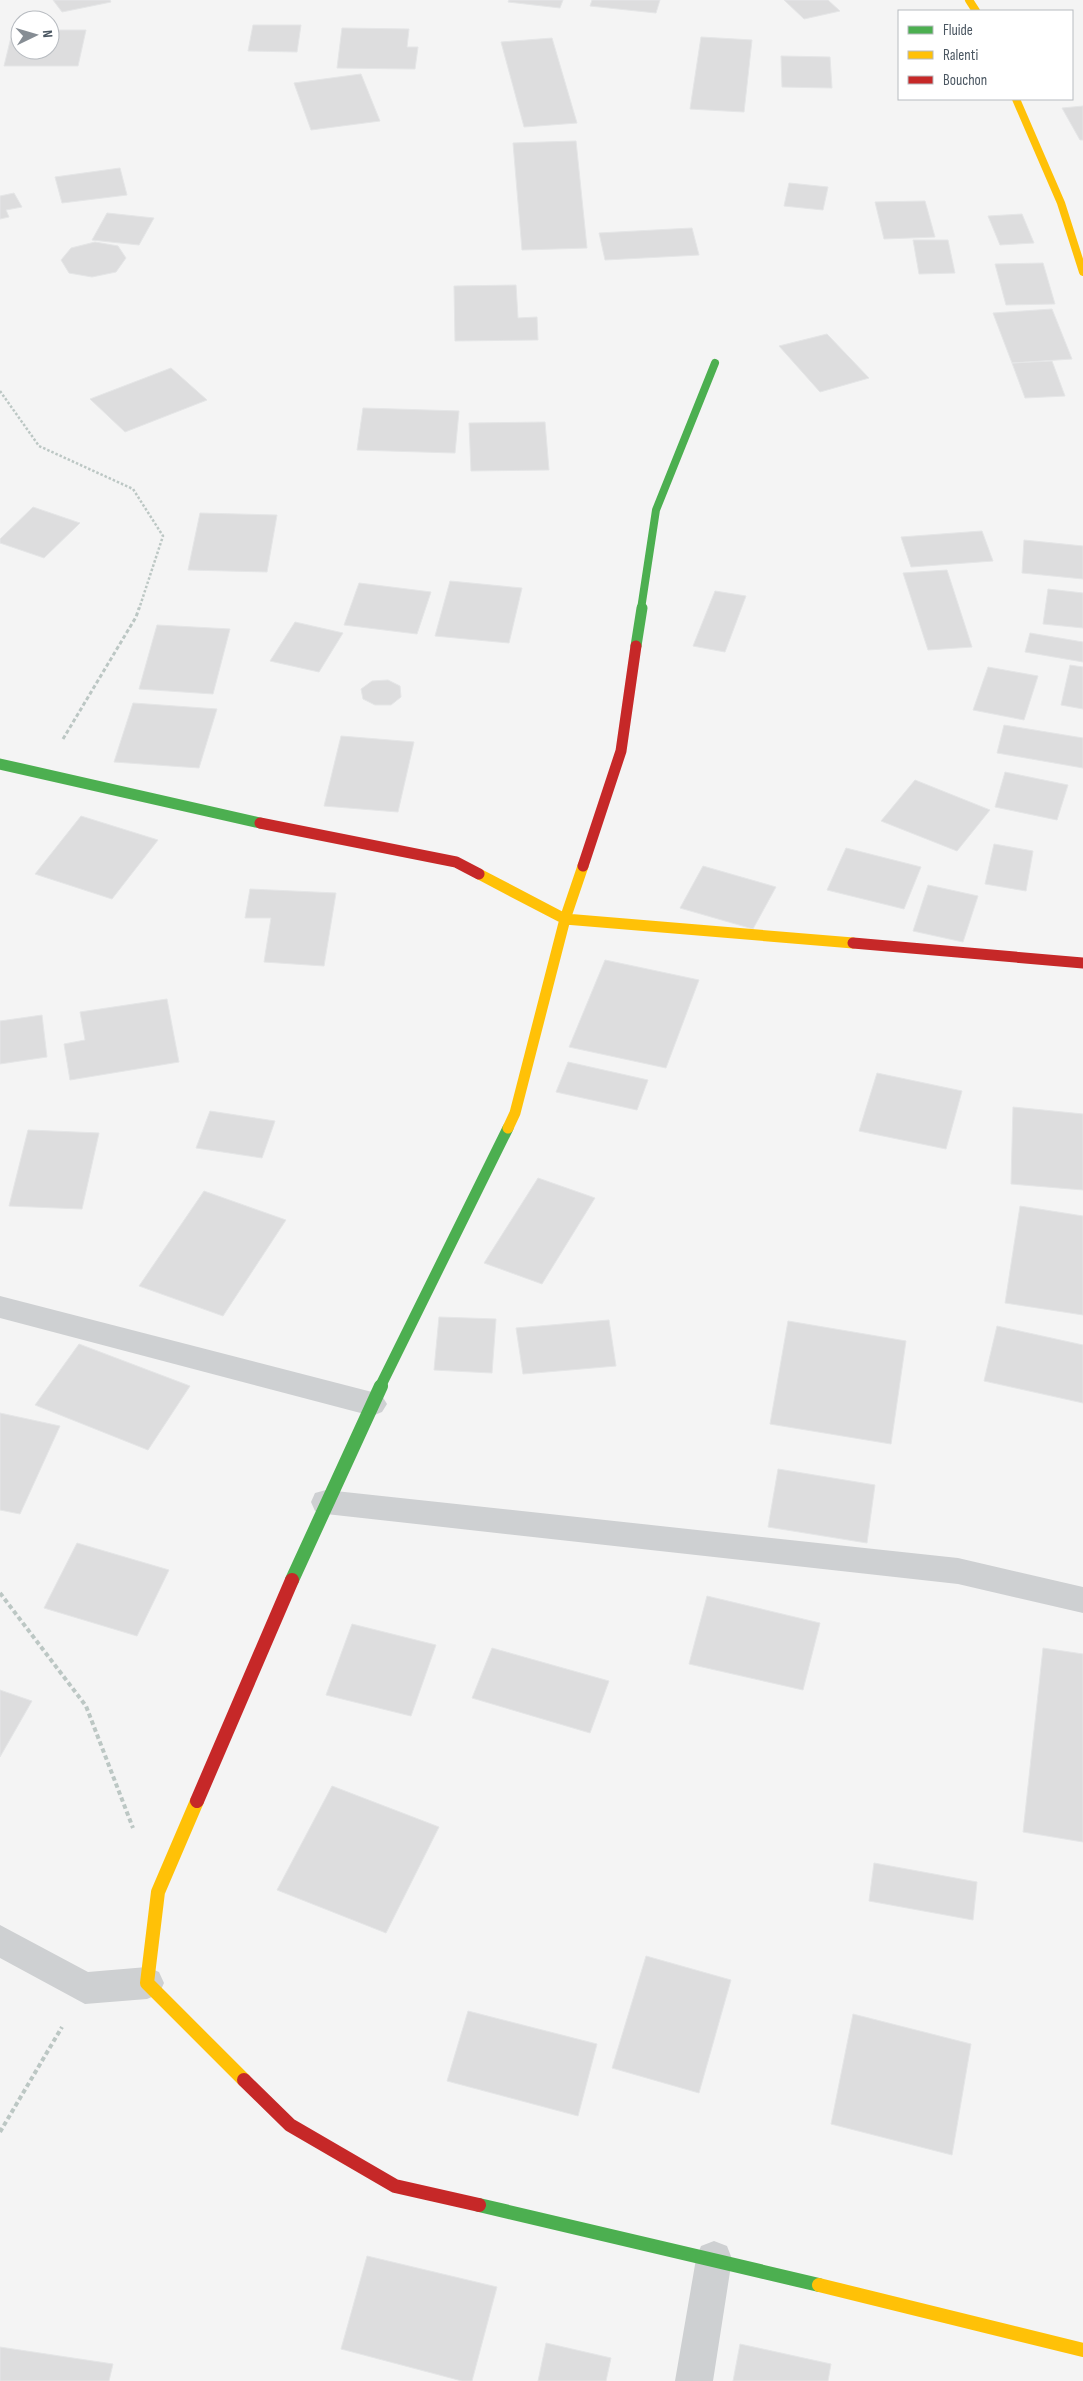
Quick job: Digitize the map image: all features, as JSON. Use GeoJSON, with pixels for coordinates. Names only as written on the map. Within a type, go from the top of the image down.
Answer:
{"type":"FeatureCollection","features":[{"type":"Feature","properties":{"kind":"street"},"geometry":{"type":"LineString","coordinates":[[1016,100],[1061,203],[1083,272]]}},
{"type":"Feature","properties":{"kind":"street"},"geometry":{"type":"LineString","coordinates":[[147,1984],[158,1892],[326,1502],[515,1113],[565,920],[621,751],[656,510],[715,363]]}},
{"type":"Feature","properties":{"kind":"street"},"geometry":{"type":"LineString","coordinates":[[0,764],[206,812],[456,862],[565,920],[1083,963]]}},
{"type":"Feature","properties":{"kind":"street"},"geometry":{"type":"LineString","coordinates":[[0,1307],[372,1404]]}},
{"type":"Feature","properties":{"kind":"street"},"geometry":{"type":"LineString","coordinates":[[326,1502],[958,1571],[1083,1600]]}},
{"type":"Feature","properties":{"kind":"street"},"geometry":{"type":"LineString","coordinates":[[0,1940],[85,1988],[147,1984],[290,2125],[395,2186],[714,2259],[1083,2350]]}},
{"type":"Feature","properties":{"kind":"street"},"geometry":{"type":"LineString","coordinates":[[694,2381],[714,2259]]}},
{"type":"Feature","properties":{"kind":"path"},"geometry":{"type":"LineString","coordinates":[[0,391],[40,446],[133,489],[163,536],[136,617],[41,775]]}},
{"type":"Feature","properties":{"kind":"path"},"geometry":{"type":"LineString","coordinates":[[0,1593],[86,1706],[158,1892]]}},
{"type":"Feature","properties":{"kind":"path"},"geometry":{"type":"LineString","coordinates":[[0,2132],[85,1988]]}},
{"type":"Feature","properties":{"kind":"building"},"geometry":{"type":"Polygon","coordinates":[[[53,0],[110,0],[111,2],[62,12],[53,0]]]}},
{"type":"Feature","properties":{"kind":"building"},"geometry":{"type":"Polygon","coordinates":[[[509,0],[563,0],[560,8],[508,2],[509,0]]]}},
{"type":"Feature","properties":{"kind":"building"},"geometry":{"type":"Polygon","coordinates":[[[592,0],[660,0],[656,13],[590,6],[592,0]]]}},
{"type":"Feature","properties":{"kind":"building"},"geometry":{"type":"Polygon","coordinates":[[[784,0],[828,0],[840,11],[804,19],[784,0]]]}},
{"type":"Feature","properties":{"kind":"building"},"geometry":{"type":"Polygon","coordinates":[[[253,25],[301,25],[297,52],[248,51],[253,25]]]}},
{"type":"Feature","properties":{"kind":"building"},"geometry":{"type":"Polygon","coordinates":[[[342,28],[409,29],[407,47],[418,47],[415,69],[337,68],[342,28]]]}},
{"type":"Feature","properties":{"kind":"building"},"geometry":{"type":"Polygon","coordinates":[[[60,30],[86,30],[78,66],[4,66],[10,41],[10,60],[60,60],[60,30]]]}},
{"type":"Feature","properties":{"kind":"building"},"geometry":{"type":"Polygon","coordinates":[[[701,37],[752,40],[744,112],[690,109],[701,37]]]}},
{"type":"Feature","properties":{"kind":"building"},"geometry":{"type":"Polygon","coordinates":[[[552,38],[577,123],[524,127],[501,42],[552,38]]]}},
{"type":"Feature","properties":{"kind":"building"},"geometry":{"type":"Polygon","coordinates":[[[781,56],[830,57],[832,88],[782,87],[781,56]]]}},
{"type":"Feature","properties":{"kind":"building"},"geometry":{"type":"Polygon","coordinates":[[[361,74],[380,121],[311,130],[294,83],[361,74]]]}},
{"type":"Feature","properties":{"kind":"building"},"geometry":{"type":"Polygon","coordinates":[[[1083,106],[1083,140],[1080,140],[1062,108],[1083,106]]]}},
{"type":"Feature","properties":{"kind":"building"},"geometry":{"type":"Polygon","coordinates":[[[576,141],[587,248],[522,250],[513,143],[576,141]]]}},
{"type":"Feature","properties":{"kind":"building"},"geometry":{"type":"Polygon","coordinates":[[[120,168],[127,195],[62,203],[55,177],[120,168]]]}},
{"type":"Feature","properties":{"kind":"building"},"geometry":{"type":"Polygon","coordinates":[[[789,183],[828,187],[823,210],[784,206],[789,183]]]}},
{"type":"Feature","properties":{"kind":"building"},"geometry":{"type":"Polygon","coordinates":[[[14,193],[22,207],[6,210],[9,217],[0,219],[0,196],[14,193]]]}},
{"type":"Feature","properties":{"kind":"building"},"geometry":{"type":"Polygon","coordinates":[[[925,201],[935,237],[884,239],[875,202],[925,201]]]}},
{"type":"Feature","properties":{"kind":"building"},"geometry":{"type":"Polygon","coordinates":[[[107,213],[154,218],[139,245],[92,240],[107,213]]]}},
{"type":"Feature","properties":{"kind":"building"},"geometry":{"type":"Polygon","coordinates":[[[1022,214],[1034,243],[1000,245],[988,216],[1022,214]]]}},
{"type":"Feature","properties":{"kind":"building"},"geometry":{"type":"Polygon","coordinates":[[[692,228],[699,255],[605,260],[599,233],[692,228]]]}},
{"type":"Feature","properties":{"kind":"building"},"geometry":{"type":"Polygon","coordinates":[[[913,240],[948,240],[955,273],[919,274],[913,240]]]}},
{"type":"Feature","properties":{"kind":"building"},"geometry":{"type":"Polygon","coordinates":[[[95,242],[118,246],[126,258],[116,272],[92,277],[69,273],[61,260],[71,248],[95,242]]]}},
{"type":"Feature","properties":{"kind":"building"},"geometry":{"type":"Polygon","coordinates":[[[1043,263],[1055,304],[1006,305],[995,264],[1043,263]]]}},
{"type":"Feature","properties":{"kind":"building"},"geometry":{"type":"Polygon","coordinates":[[[516,285],[518,318],[537,317],[538,340],[455,341],[454,286],[516,285]]]}},
{"type":"Feature","properties":{"kind":"building"},"geometry":{"type":"Polygon","coordinates":[[[1052,309],[1072,359],[1012,363],[993,313],[1052,309]]]}},
{"type":"Feature","properties":{"kind":"building"},"geometry":{"type":"Polygon","coordinates":[[[827,334],[869,378],[820,392],[779,346],[827,334]]]}},
{"type":"Feature","properties":{"kind":"building"},"geometry":{"type":"Polygon","coordinates":[[[1052,361],[1065,396],[1025,398],[1012,363],[1052,361]]]}},
{"type":"Feature","properties":{"kind":"building"},"geometry":{"type":"Polygon","coordinates":[[[171,368],[207,400],[125,432],[90,399],[171,368]]]}},
{"type":"Feature","properties":{"kind":"building"},"geometry":{"type":"Polygon","coordinates":[[[363,408],[459,411],[455,453],[357,450],[363,408]]]}},
{"type":"Feature","properties":{"kind":"building"},"geometry":{"type":"Polygon","coordinates":[[[545,422],[549,470],[471,471],[469,423],[545,422]]]}},
{"type":"Feature","properties":{"kind":"building"},"geometry":{"type":"Polygon","coordinates":[[[33,507],[80,523],[44,558],[0,543],[0,539],[33,507]]]}},
{"type":"Feature","properties":{"kind":"building"},"geometry":{"type":"Polygon","coordinates":[[[200,513],[277,515],[267,572],[188,570],[200,513]]]}},
{"type":"Feature","properties":{"kind":"building"},"geometry":{"type":"Polygon","coordinates":[[[982,531],[993,561],[911,567],[901,537],[982,531]]]}},
{"type":"Feature","properties":{"kind":"building"},"geometry":{"type":"Polygon","coordinates":[[[1024,540],[1083,546],[1083,579],[1022,573],[1024,540]]]}},
{"type":"Feature","properties":{"kind":"building"},"geometry":{"type":"Polygon","coordinates":[[[947,570],[972,647],[928,650],[903,573],[947,570]]]}},
{"type":"Feature","properties":{"kind":"building"},"geometry":{"type":"Polygon","coordinates":[[[450,581],[522,588],[509,643],[435,636],[450,581]]]}},
{"type":"Feature","properties":{"kind":"building"},"geometry":{"type":"Polygon","coordinates":[[[359,583],[431,592],[417,634],[344,625],[359,583]]]}},
{"type":"Feature","properties":{"kind":"building"},"geometry":{"type":"Polygon","coordinates":[[[1048,589],[1083,593],[1083,628],[1043,624],[1048,589]]]}},
{"type":"Feature","properties":{"kind":"building"},"geometry":{"type":"Polygon","coordinates":[[[715,591],[746,596],[725,652],[693,646],[715,591]]]}},
{"type":"Feature","properties":{"kind":"building"},"geometry":{"type":"Polygon","coordinates":[[[295,622],[343,633],[319,672],[270,661],[295,622]]]}},
{"type":"Feature","properties":{"kind":"building"},"geometry":{"type":"Polygon","coordinates":[[[157,625],[230,629],[213,694],[139,689],[157,625]]]}},
{"type":"Feature","properties":{"kind":"building"},"geometry":{"type":"Polygon","coordinates":[[[1030,633],[1083,642],[1083,662],[1025,652],[1030,633]]]}},
{"type":"Feature","properties":{"kind":"building"},"geometry":{"type":"Polygon","coordinates":[[[1070,665],[1083,667],[1083,709],[1061,705],[1070,665]]]}},
{"type":"Feature","properties":{"kind":"building"},"geometry":{"type":"Polygon","coordinates":[[[988,667],[1038,676],[1024,720],[973,710],[988,667]]]}},
{"type":"Feature","properties":{"kind":"building"},"geometry":{"type":"Polygon","coordinates":[[[388,680],[400,686],[401,697],[391,705],[375,705],[363,699],[361,689],[372,681],[388,680]]]}},
{"type":"Feature","properties":{"kind":"building"},"geometry":{"type":"Polygon","coordinates":[[[133,703],[217,709],[199,768],[114,762],[133,703]]]}},
{"type":"Feature","properties":{"kind":"building"},"geometry":{"type":"Polygon","coordinates":[[[1004,725],[1083,738],[1083,768],[997,753],[1004,725]]]}},
{"type":"Feature","properties":{"kind":"building"},"geometry":{"type":"Polygon","coordinates":[[[341,736],[414,742],[398,812],[324,806],[341,736]]]}},
{"type":"Feature","properties":{"kind":"building"},"geometry":{"type":"Polygon","coordinates":[[[1005,772],[1068,785],[1057,820],[995,807],[1005,772]]]}},
{"type":"Feature","properties":{"kind":"building"},"geometry":{"type":"Polygon","coordinates":[[[915,780],[990,810],[957,851],[881,821],[915,780]]]}},
{"type":"Feature","properties":{"kind":"building"},"geometry":{"type":"Polygon","coordinates":[[[81,816],[158,840],[112,899],[35,874],[81,816]]]}},
{"type":"Feature","properties":{"kind":"building"},"geometry":{"type":"Polygon","coordinates":[[[994,844],[1033,851],[1026,891],[985,884],[994,844]]]}},
{"type":"Feature","properties":{"kind":"building"},"geometry":{"type":"Polygon","coordinates":[[[846,848],[921,867],[904,909],[827,890],[846,848]]]}},
{"type":"Feature","properties":{"kind":"building"},"geometry":{"type":"Polygon","coordinates":[[[703,866],[776,887],[753,929],[680,908],[703,866]]]}},
{"type":"Feature","properties":{"kind":"building"},"geometry":{"type":"Polygon","coordinates":[[[928,885],[978,896],[963,942],[913,931],[928,885]]]}},
{"type":"Feature","properties":{"kind":"building"},"geometry":{"type":"Polygon","coordinates":[[[250,889],[336,893],[324,966],[264,962],[271,918],[245,918],[250,889]]]}},
{"type":"Feature","properties":{"kind":"building"},"geometry":{"type":"Polygon","coordinates":[[[605,960],[699,980],[666,1068],[569,1047],[605,960]]]}},
{"type":"Feature","properties":{"kind":"building"},"geometry":{"type":"Polygon","coordinates":[[[167,999],[179,1062],[70,1080],[64,1044],[85,1040],[80,1012],[167,999]]]}},
{"type":"Feature","properties":{"kind":"building"},"geometry":{"type":"Polygon","coordinates":[[[42,1015],[47,1057],[0,1064],[0,1021],[42,1015]]]}},
{"type":"Feature","properties":{"kind":"building"},"geometry":{"type":"Polygon","coordinates":[[[568,1062],[648,1080],[637,1110],[556,1092],[568,1062]]]}},
{"type":"Feature","properties":{"kind":"building"},"geometry":{"type":"Polygon","coordinates":[[[877,1073],[962,1091],[946,1149],[859,1131],[877,1073]]]}},
{"type":"Feature","properties":{"kind":"building"},"geometry":{"type":"Polygon","coordinates":[[[1013,1107],[1083,1114],[1083,1190],[1011,1184],[1013,1107]]]}},
{"type":"Feature","properties":{"kind":"building"},"geometry":{"type":"Polygon","coordinates":[[[210,1111],[275,1121],[262,1158],[196,1148],[210,1111]]]}},
{"type":"Feature","properties":{"kind":"building"},"geometry":{"type":"Polygon","coordinates":[[[28,1130],[99,1133],[82,1209],[9,1206],[28,1130]]]}},
{"type":"Feature","properties":{"kind":"building"},"geometry":{"type":"Polygon","coordinates":[[[538,1178],[595,1198],[542,1284],[484,1263],[538,1178]]]}},
{"type":"Feature","properties":{"kind":"building"},"geometry":{"type":"Polygon","coordinates":[[[204,1191],[286,1220],[223,1316],[139,1286],[204,1191]]]}},
{"type":"Feature","properties":{"kind":"building"},"geometry":{"type":"Polygon","coordinates":[[[1020,1206],[1083,1216],[1083,1315],[1005,1303],[1020,1206]]]}},
{"type":"Feature","properties":{"kind":"building"},"geometry":{"type":"Polygon","coordinates":[[[439,1317],[496,1319],[492,1373],[434,1370],[439,1317]]]}},
{"type":"Feature","properties":{"kind":"building"},"geometry":{"type":"Polygon","coordinates":[[[609,1320],[616,1366],[523,1374],[516,1328],[609,1320]]]}},
{"type":"Feature","properties":{"kind":"building"},"geometry":{"type":"Polygon","coordinates":[[[788,1321],[906,1341],[891,1444],[770,1424],[788,1321]]]}},
{"type":"Feature","properties":{"kind":"building"},"geometry":{"type":"Polygon","coordinates":[[[997,1326],[1083,1345],[1083,1403],[984,1381],[997,1326]]]}},
{"type":"Feature","properties":{"kind":"building"},"geometry":{"type":"Polygon","coordinates":[[[79,1344],[190,1386],[148,1450],[35,1405],[79,1344]]]}},
{"type":"Feature","properties":{"kind":"building"},"geometry":{"type":"Polygon","coordinates":[[[0,1413],[60,1426],[20,1514],[0,1510],[0,1413]]]}},
{"type":"Feature","properties":{"kind":"building"},"geometry":{"type":"Polygon","coordinates":[[[778,1469],[875,1485],[867,1543],[768,1527],[778,1469]]]}},
{"type":"Feature","properties":{"kind":"building"},"geometry":{"type":"Polygon","coordinates":[[[77,1543],[169,1570],[137,1636],[44,1608],[77,1543]]]}},
{"type":"Feature","properties":{"kind":"building"},"geometry":{"type":"Polygon","coordinates":[[[707,1596],[820,1623],[803,1690],[689,1664],[707,1596]]]}},
{"type":"Feature","properties":{"kind":"building"},"geometry":{"type":"Polygon","coordinates":[[[352,1624],[436,1645],[411,1716],[326,1695],[352,1624]]]}},
{"type":"Feature","properties":{"kind":"building"},"geometry":{"type":"Polygon","coordinates":[[[492,1648],[609,1681],[590,1733],[472,1698],[492,1648]]]}},
{"type":"Feature","properties":{"kind":"building"},"geometry":{"type":"Polygon","coordinates":[[[1043,1648],[1083,1654],[1083,1842],[1023,1832],[1043,1648]]]}},
{"type":"Feature","properties":{"kind":"building"},"geometry":{"type":"Polygon","coordinates":[[[0,1690],[32,1701],[0,1757],[0,1690]]]}},
{"type":"Feature","properties":{"kind":"building"},"geometry":{"type":"Polygon","coordinates":[[[332,1786],[439,1827],[386,1933],[277,1890],[332,1786]]]}},
{"type":"Feature","properties":{"kind":"building"},"geometry":{"type":"Polygon","coordinates":[[[874,1863],[977,1882],[973,1920],[869,1901],[874,1863]]]}},
{"type":"Feature","properties":{"kind":"building"},"geometry":{"type":"Polygon","coordinates":[[[646,1956],[731,1980],[699,2093],[612,2068],[646,1956]]]}},
{"type":"Feature","properties":{"kind":"building"},"geometry":{"type":"Polygon","coordinates":[[[468,2011],[597,2044],[578,2116],[447,2081],[468,2011]]]}},
{"type":"Feature","properties":{"kind":"building"},"geometry":{"type":"Polygon","coordinates":[[[853,2014],[971,2044],[952,2155],[831,2124],[853,2014]]]}},
{"type":"Feature","properties":{"kind":"building"},"geometry":{"type":"Polygon","coordinates":[[[367,2256],[497,2287],[472,2381],[462,2381],[341,2349],[367,2256]]]}},
{"type":"Feature","properties":{"kind":"building"},"geometry":{"type":"Polygon","coordinates":[[[546,2343],[611,2358],[606,2381],[538,2381],[546,2343]]]}},
{"type":"Feature","properties":{"kind":"building"},"geometry":{"type":"Polygon","coordinates":[[[740,2344],[831,2364],[828,2381],[733,2381],[740,2344]]]}},
{"type":"Feature","properties":{"kind":"building"},"geometry":{"type":"Polygon","coordinates":[[[0,2347],[113,2364],[109,2381],[0,2381],[0,2347]]]}},
{"type":"Feature","properties":{"kind":"traffic: fast"},"geometry":{"type":"LineString","coordinates":[[636,646],[656,510],[715,363]]}},
{"type":"Feature","properties":{"kind":"traffic: fast"},"geometry":{"type":"LineString","coordinates":[[0,764],[260,823]]}},
{"type":"Feature","properties":{"kind":"traffic: fast"},"geometry":{"type":"LineString","coordinates":[[292,1580],[372,1404],[508,1128]]}},
{"type":"Feature","properties":{"kind":"traffic: fast"},"geometry":{"type":"LineString","coordinates":[[479,2205],[819,2285]]}},
{"type":"Feature","properties":{"kind":"traffic: slow"},"geometry":{"type":"LineString","coordinates":[[969,0],[975,10]]}},
{"type":"Feature","properties":{"kind":"traffic: slow"},"geometry":{"type":"LineString","coordinates":[[1016,100],[1061,203],[1083,272]]}},
{"type":"Feature","properties":{"kind":"traffic: slow"},"geometry":{"type":"LineString","coordinates":[[508,1128],[515,1113],[565,919],[583,866]]}},
{"type":"Feature","properties":{"kind":"traffic: slow"},"geometry":{"type":"LineString","coordinates":[[479,874],[565,919],[853,943]]}},
{"type":"Feature","properties":{"kind":"traffic: slow"},"geometry":{"type":"LineString","coordinates":[[197,1801],[158,1892],[147,1983],[244,2080]]}},
{"type":"Feature","properties":{"kind":"traffic: slow"},"geometry":{"type":"LineString","coordinates":[[819,2285],[1083,2350]]}},
{"type":"Feature","properties":{"kind":"traffic: jam"},"geometry":{"type":"LineString","coordinates":[[583,866],[621,751],[636,646]]}},
{"type":"Feature","properties":{"kind":"traffic: jam"},"geometry":{"type":"LineString","coordinates":[[260,823],[456,862],[479,874]]}},
{"type":"Feature","properties":{"kind":"traffic: jam"},"geometry":{"type":"LineString","coordinates":[[853,943],[1083,963]]}},
{"type":"Feature","properties":{"kind":"traffic: jam"},"geometry":{"type":"LineString","coordinates":[[197,1801],[292,1580]]}},
{"type":"Feature","properties":{"kind":"traffic: jam"},"geometry":{"type":"LineString","coordinates":[[244,2080],[290,2125],[395,2186],[479,2205]]}}]}
